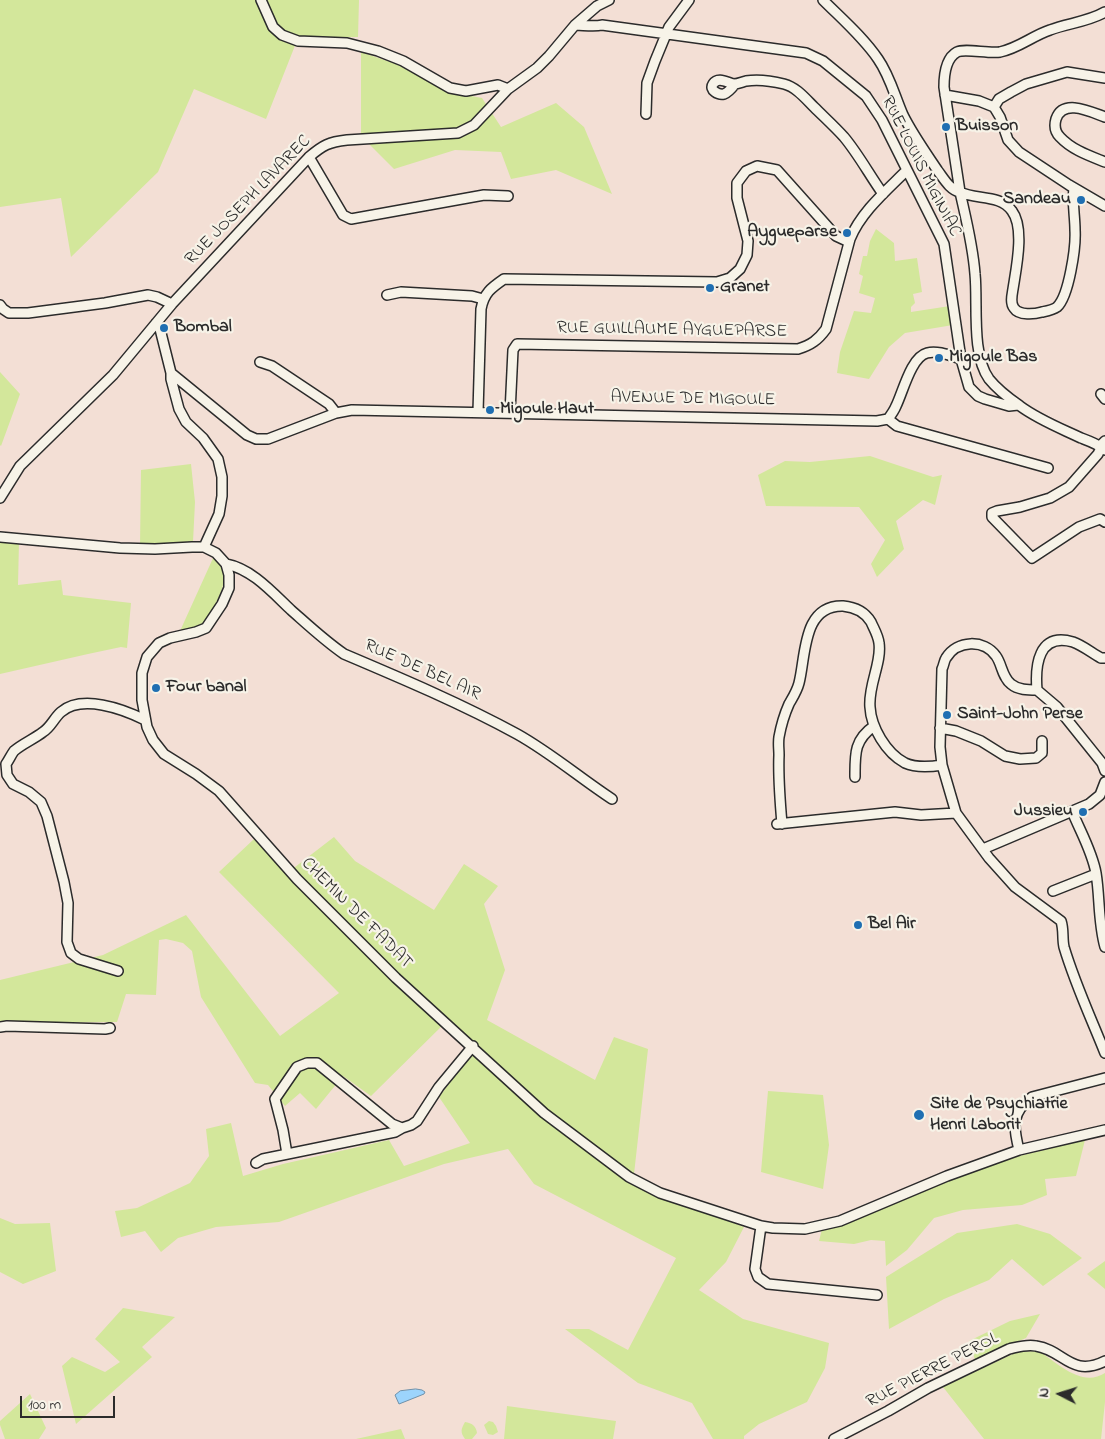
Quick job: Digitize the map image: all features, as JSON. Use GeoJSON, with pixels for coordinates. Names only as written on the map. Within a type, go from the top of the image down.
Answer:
{"type":"FeatureCollection","features":[{"type":"Feature","properties":{"kind":"street"},"geometry":{"type":"LineString","coordinates":[[261,0],[274,27],[282,35],[298,41],[347,43],[378,51],[403,61],[450,88],[466,91],[498,85],[508,89]]}},
{"type":"Feature","properties":{"kind":"street","name":"RUE JOSEPH LAVAREC"},"geometry":{"type":"LineString","coordinates":[[0,498],[20,466],[98,390],[172,304],[309,157],[321,147],[331,142],[458,133],[474,124],[508,89],[537,68],[588,13],[609,0]]}},
{"type":"Feature","properties":{"kind":"street"},"geometry":{"type":"LineString","coordinates":[[646,114],[647,83],[669,27],[689,0]]}},
{"type":"Feature","properties":{"kind":"street"},"geometry":{"type":"LineString","coordinates":[[823,0],[878,59],[904,117],[922,149],[946,182],[955,191],[1007,204],[1015,215],[1019,240],[1012,303],[1017,312],[1039,313],[1058,306],[1073,262],[1075,231],[1072,200],[1074,188]]}},
{"type":"Feature","properties":{"kind":"street"},"geometry":{"type":"LineString","coordinates":[[1105,12],[1095,18],[1049,30],[1008,50],[989,53],[963,51],[956,53],[948,62],[944,87],[960,192],[974,266],[976,286],[975,311],[981,357],[985,372],[1018,405],[1042,420],[1104,446],[1069,488],[1050,498],[1020,507],[997,511],[992,513],[992,516],[1032,558],[1079,527],[1100,519],[1105,522]]}},
{"type":"Feature","properties":{"kind":"street"},"geometry":{"type":"LineString","coordinates":[[588,13],[602,25]]}},
{"type":"Feature","properties":{"kind":"street","name":"RUE LOUIS MIGINIAC"},"geometry":{"type":"LineString","coordinates":[[575,25],[602,25],[806,53],[824,61],[866,96],[882,120],[944,244],[961,359],[968,385],[978,396],[1009,406],[1018,405]]}},
{"type":"Feature","properties":{"kind":"street"},"geometry":{"type":"LineString","coordinates":[[994,107],[999,99],[1026,84],[1067,72],[1105,78]]}},
{"type":"Feature","properties":{"kind":"street"},"geometry":{"type":"LineString","coordinates":[[735,84],[761,80],[778,82],[788,85],[800,93],[844,138],[884,194]]}},
{"type":"Feature","properties":{"kind":"street"},"geometry":{"type":"LineString","coordinates":[[945,95],[979,101],[994,107],[1000,117],[1008,140],[1020,152],[1105,206]]}},
{"type":"Feature","properties":{"kind":"street"},"geometry":{"type":"LineString","coordinates":[[1105,117],[1072,107],[1060,111],[1055,124],[1059,137],[1072,147],[1105,162]]}},
{"type":"Feature","properties":{"kind":"street"},"geometry":{"type":"LineString","coordinates":[[309,157],[343,215],[351,219],[484,195],[508,196]]}},
{"type":"Feature","properties":{"kind":"street"},"geometry":{"type":"LineString","coordinates":[[478,412],[481,308],[483,299],[491,288],[504,279],[717,282],[730,278],[740,269],[747,255],[748,241],[737,198],[737,183],[746,171],[756,166],[777,170],[836,236],[849,242]]}},
{"type":"Feature","properties":{"kind":"street","name":"RUE GUILLAUME AYGUEPARSE"},"geometry":{"type":"LineString","coordinates":[[510,413],[513,350],[517,344],[798,349],[809,346],[819,339],[826,329],[854,228],[907,170]]}},
{"type":"Feature","properties":{"kind":"street"},"geometry":{"type":"LineString","coordinates":[[387,295],[401,292],[472,296],[483,299]]}},
{"type":"Feature","properties":{"kind":"street"},"geometry":{"type":"LineString","coordinates":[[0,305],[9,313],[28,313],[105,303],[148,295],[172,304]]}},
{"type":"Feature","properties":{"kind":"street"},"geometry":{"type":"LineString","coordinates":[[156,323],[160,329],[172,372],[179,409],[186,422],[203,438],[218,459],[222,477],[222,496],[219,514],[204,547]]}},
{"type":"Feature","properties":{"kind":"street"},"geometry":{"type":"LineString","coordinates":[[961,359],[929,352],[921,355],[914,364],[895,408],[888,419],[897,426],[1048,468]]}},
{"type":"Feature","properties":{"kind":"street"},"geometry":{"type":"LineString","coordinates":[[260,362],[272,366],[329,404],[336,413]]}},
{"type":"Feature","properties":{"kind":"street","name":"AVENUE DE MIGOULE"},"geometry":{"type":"LineString","coordinates":[[172,372],[186,386],[247,436],[256,439],[268,439],[336,413],[352,410],[888,419]]}},
{"type":"Feature","properties":{"kind":"street"},"geometry":{"type":"LineString","coordinates":[[176,400],[186,386]]}},
{"type":"Feature","properties":{"kind":"street"},"geometry":{"type":"LineString","coordinates":[[0,537],[120,548],[204,547],[216,553],[226,564]]}},
{"type":"Feature","properties":{"kind":"street","name":"CHEMIN DE FADAT"},"geometry":{"type":"LineString","coordinates":[[226,564],[229,575],[229,588],[222,604],[206,628],[159,643],[147,657],[142,673],[142,700],[144,720],[153,740],[164,754],[219,791],[297,879],[396,978],[473,1046],[544,1113],[629,1177],[660,1193],[761,1226],[805,1229],[840,1221],[947,1176],[1019,1150],[1105,1130]]}},
{"type":"Feature","properties":{"kind":"street","name":"RUE DE BEL AIR"},"geometry":{"type":"LineString","coordinates":[[226,564],[235,566],[253,576],[326,641],[344,654],[474,712],[518,734],[556,758],[612,799]]}},
{"type":"Feature","properties":{"kind":"street"},"geometry":{"type":"LineString","coordinates":[[942,765],[918,767],[904,762],[893,754],[874,726],[870,707],[871,689],[879,654],[879,644],[877,633],[869,618],[858,610],[846,606],[835,606],[822,612],[806,636],[799,684],[789,705],[779,737],[779,824],[895,812],[921,815],[956,813]]}},
{"type":"Feature","properties":{"kind":"street"},"geometry":{"type":"LineString","coordinates":[[1037,690],[1036,672],[1038,657],[1050,643],[1061,640],[1073,642],[1100,658],[1105,658]]}},
{"type":"Feature","properties":{"kind":"street"},"geometry":{"type":"LineString","coordinates":[[1105,771],[1102,762],[1057,707],[1037,690],[1022,689],[1010,684],[996,656],[987,647],[976,643],[963,644],[954,649],[947,657],[942,669],[940,747],[942,765],[956,813],[989,858],[1015,888],[1061,921],[1064,929],[1063,944],[1079,990],[1105,1053]]}},
{"type":"Feature","properties":{"kind":"street"},"geometry":{"type":"LineString","coordinates":[[118,971],[79,959],[71,953],[67,942],[68,903],[47,816],[41,802],[29,792],[13,784],[3,764],[14,752],[46,731],[61,712],[74,705],[108,706],[126,711],[144,720]]}},
{"type":"Feature","properties":{"kind":"street"},"geometry":{"type":"LineString","coordinates":[[855,777],[856,749],[861,738],[874,726]]}},
{"type":"Feature","properties":{"kind":"street"},"geometry":{"type":"LineString","coordinates":[[940,728],[956,731],[981,740],[1005,756],[1020,759],[1036,758],[1042,753],[1042,741]]}},
{"type":"Feature","properties":{"kind":"street"},"geometry":{"type":"LineString","coordinates":[[983,849],[1088,804],[1100,795],[1105,782]]}},
{"type":"Feature","properties":{"kind":"street"},"geometry":{"type":"LineString","coordinates":[[1072,811],[1092,858],[1096,874],[1100,924],[1105,947]]}},
{"type":"Feature","properties":{"kind":"street"},"geometry":{"type":"LineString","coordinates":[[1053,891],[1096,874]]}},
{"type":"Feature","properties":{"kind":"street"},"geometry":{"type":"LineString","coordinates":[[0,1027],[110,1028]]}},
{"type":"Feature","properties":{"kind":"street"},"geometry":{"type":"LineString","coordinates":[[256,1163],[262,1158],[395,1132],[411,1125],[417,1120],[439,1088],[473,1046]]}},
{"type":"Feature","properties":{"kind":"street"},"geometry":{"type":"LineString","coordinates":[[287,1154],[275,1099],[298,1067],[307,1063],[317,1063],[392,1124],[402,1128]]}},
{"type":"Feature","properties":{"kind":"street"},"geometry":{"type":"LineString","coordinates":[[1019,1150],[1015,1136],[1015,1120],[1023,1104],[1032,1097],[1105,1078]]}},
{"type":"Feature","properties":{"kind":"street"},"geometry":{"type":"LineString","coordinates":[[761,1226],[755,1269],[758,1278],[768,1284],[877,1295]]}},
{"type":"Feature","properties":{"kind":"street","name":"RUE PIERRE PEROL"},"geometry":{"type":"LineString","coordinates":[[834,1439],[928,1388],[1009,1349],[1022,1346],[1037,1346],[1050,1350],[1073,1364],[1085,1367],[1105,1360]]}},
{"type":"Feature","properties":{"kind":"green space"},"geometry":{"type":"Polygon","coordinates":[[[0,0],[359,0],[358,37],[298,38],[266,119],[194,89],[158,172],[71,257],[61,198],[0,207],[0,0]]]}},
{"type":"Feature","properties":{"kind":"green space"},"geometry":{"type":"Polygon","coordinates":[[[361,52],[396,64],[450,92],[482,98],[501,127],[556,103],[584,127],[612,194],[556,170],[511,179],[501,152],[455,150],[394,169],[361,136],[361,52]]]}},
{"type":"Feature","properties":{"kind":"green space"},"geometry":{"type":"Polygon","coordinates":[[[876,229],[894,243],[895,261],[917,258],[922,292],[913,294],[915,303],[911,307],[911,312],[950,306],[953,325],[905,333],[889,347],[869,379],[837,373],[840,352],[854,311],[871,313],[875,298],[859,293],[863,276],[859,274],[863,256],[867,256],[870,241],[876,229]]]}},
{"type":"Feature","properties":{"kind":"green space"},"geometry":{"type":"Polygon","coordinates":[[[0,372],[20,394],[1,446],[0,445],[0,372]]]}},
{"type":"Feature","properties":{"kind":"green space"},"geometry":{"type":"Polygon","coordinates":[[[870,456],[933,477],[942,475],[935,505],[923,500],[896,521],[904,549],[877,577],[871,564],[885,540],[859,507],[766,506],[758,475],[785,461],[810,462],[870,456]]]}},
{"type":"Feature","properties":{"kind":"green space"},"geometry":{"type":"Polygon","coordinates":[[[191,464],[195,502],[193,542],[140,546],[141,470],[191,464]]]}},
{"type":"Feature","properties":{"kind":"green space"},"geometry":{"type":"Polygon","coordinates":[[[0,541],[19,542],[18,585],[61,580],[63,595],[131,603],[127,648],[121,647],[0,674],[0,541]]]}},
{"type":"Feature","properties":{"kind":"green space"},"geometry":{"type":"Polygon","coordinates":[[[214,556],[224,575],[223,587],[218,600],[204,625],[180,631],[214,556]]]}},
{"type":"Feature","properties":{"kind":"green space"},"geometry":{"type":"Polygon","coordinates":[[[334,837],[355,861],[434,910],[464,864],[498,886],[484,904],[505,970],[487,1020],[595,1080],[614,1037],[648,1049],[633,1183],[744,1227],[726,1262],[699,1290],[743,1319],[829,1343],[825,1368],[807,1402],[759,1424],[744,1436],[744,1439],[713,1439],[692,1403],[638,1383],[565,1329],[589,1329],[628,1350],[676,1258],[534,1184],[508,1149],[444,1164],[279,1222],[216,1227],[178,1238],[161,1252],[145,1231],[121,1237],[115,1211],[137,1208],[190,1183],[209,1156],[206,1129],[231,1123],[243,1176],[283,1164],[389,1140],[404,1166],[470,1143],[439,1097],[477,1047],[447,1021],[371,1096],[343,1076],[316,1109],[300,1093],[285,1106],[268,1085],[255,1083],[201,997],[192,951],[183,943],[166,939],[159,940],[156,995],[126,994],[117,1022],[0,1023],[0,980],[103,955],[186,915],[280,1036],[339,993],[219,872],[254,839],[286,874],[334,837]]]}},
{"type":"Feature","properties":{"kind":"green space"},"geometry":{"type":"Polygon","coordinates":[[[768,1091],[823,1095],[829,1145],[823,1189],[761,1172],[768,1091]]]}},
{"type":"Feature","properties":{"kind":"green space"},"geometry":{"type":"Polygon","coordinates":[[[1085,1140],[1076,1176],[1045,1179],[1047,1195],[1022,1205],[963,1210],[934,1218],[907,1250],[886,1266],[885,1241],[871,1240],[854,1244],[819,1241],[822,1229],[839,1225],[963,1175],[1015,1157],[1085,1140]]]}},
{"type":"Feature","properties":{"kind":"green space"},"geometry":{"type":"Polygon","coordinates":[[[0,1218],[15,1224],[50,1223],[56,1271],[23,1284],[0,1272],[0,1218]]]}},
{"type":"Feature","properties":{"kind":"green space"},"geometry":{"type":"Polygon","coordinates":[[[1017,1224],[1050,1234],[1082,1258],[1043,1286],[1012,1259],[989,1280],[944,1299],[889,1329],[886,1277],[957,1233],[1017,1224]]]}},
{"type":"Feature","properties":{"kind":"green space"},"geometry":{"type":"Polygon","coordinates":[[[1105,1261],[1105,1289],[1087,1274],[1105,1261]]]}},
{"type":"Feature","properties":{"kind":"green space"},"geometry":{"type":"Polygon","coordinates":[[[123,1308],[175,1317],[142,1347],[152,1357],[76,1424],[62,1366],[72,1357],[105,1372],[120,1362],[95,1339],[123,1308]]]}},
{"type":"Feature","properties":{"kind":"green space"},"geometry":{"type":"Polygon","coordinates":[[[1040,1314],[1026,1338],[975,1360],[969,1341],[1010,1321],[1040,1314]]]}},
{"type":"Feature","properties":{"kind":"green space"},"geometry":{"type":"Polygon","coordinates":[[[1039,1351],[1079,1376],[1088,1378],[1105,1373],[1105,1402],[1101,1439],[984,1439],[943,1387],[1017,1352],[1039,1351]]]}},
{"type":"Feature","properties":{"kind":"green space"},"geometry":{"type":"Polygon","coordinates":[[[30,1394],[46,1428],[39,1439],[5,1439],[0,1421],[30,1394]]]}},
{"type":"Feature","properties":{"kind":"green space"},"geometry":{"type":"Polygon","coordinates":[[[507,1406],[616,1421],[613,1439],[504,1439],[507,1406]]]}},
{"type":"Feature","properties":{"kind":"green space"},"geometry":{"type":"Polygon","coordinates":[[[489,1421],[493,1422],[498,1432],[493,1435],[488,1434],[484,1425],[489,1421]]]}},
{"type":"Feature","properties":{"kind":"green space"},"geometry":{"type":"Polygon","coordinates":[[[465,1422],[472,1424],[476,1428],[477,1433],[472,1439],[465,1439],[462,1434],[465,1422]]]}},
{"type":"Feature","properties":{"kind":"green space"},"geometry":{"type":"Polygon","coordinates":[[[401,1429],[405,1439],[356,1439],[401,1429]]]}},
{"type":"Feature","properties":{"kind":"water"},"geometry":{"type":"Polygon","coordinates":[[[416,1389],[425,1392],[399,1404],[395,1395],[400,1391],[416,1389]]]}},
{"type":"Feature","properties":{"kind":"place","name":"Buisson"},"geometry":{"type":"Point","coordinates":[946,127]}},
{"type":"Feature","properties":{"kind":"place","name":"Sandeau"},"geometry":{"type":"Point","coordinates":[1081,200]}},
{"type":"Feature","properties":{"kind":"place","name":"Aygueparse"},"geometry":{"type":"Point","coordinates":[847,233]}},
{"type":"Feature","properties":{"kind":"place","name":"Granet"},"geometry":{"type":"Point","coordinates":[710,288]}},
{"type":"Feature","properties":{"kind":"place","name":"Bombal"},"geometry":{"type":"Point","coordinates":[164,328]}},
{"type":"Feature","properties":{"kind":"place","name":"Migoule Bas"},"geometry":{"type":"Point","coordinates":[939,358]}},
{"type":"Feature","properties":{"kind":"place","name":"Migoule Haut"},"geometry":{"type":"Point","coordinates":[490,410]}},
{"type":"Feature","properties":{"kind":"place","name":"Four banal"},"geometry":{"type":"Point","coordinates":[156,688]}},
{"type":"Feature","properties":{"kind":"place","name":"Saint-John Perse"},"geometry":{"type":"Point","coordinates":[947,715]}},
{"type":"Feature","properties":{"kind":"place","name":"Jussieu"},"geometry":{"type":"Point","coordinates":[1083,812]}},
{"type":"Feature","properties":{"kind":"place","name":"Bel Air"},"geometry":{"type":"Point","coordinates":[858,925]}},
{"type":"Feature","properties":{"kind":"place","name":"Site de Psychiatrie Henri Laborit"},"geometry":{"type":"Point","coordinates":[919,1115]}}]}
